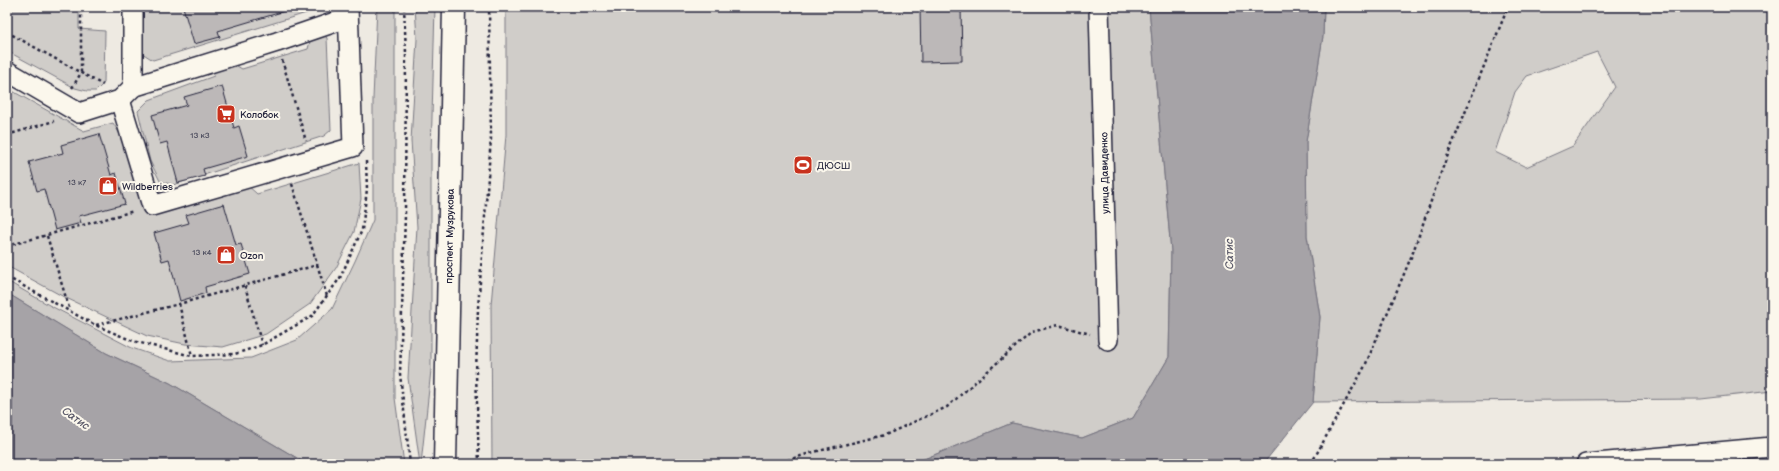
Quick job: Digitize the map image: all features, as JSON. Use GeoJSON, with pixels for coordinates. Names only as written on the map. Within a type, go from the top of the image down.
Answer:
{"type":"FeatureCollection","features":[{"type":"Feature","properties":{"kind":"main road","name":"проспект Музрукова"},"geometry":{"type":"LineString","coordinates":[[445,464],[454,7]]}},
{"type":"Feature","properties":{"kind":"street"},"geometry":{"type":"LineString","coordinates":[[7,71],[71,108],[125,95],[277,42],[348,12],[353,147],[152,206],[125,95],[132,7]]}},
{"type":"Feature","properties":{"kind":"street","name":"улица Давиденко"},"geometry":{"type":"LineString","coordinates":[[1099,7],[1108,340]]}},
{"type":"Feature","properties":{"kind":"street"},"geometry":{"type":"LineString","coordinates":[[1586,464],[1772,447]]}},
{"type":"Feature","properties":{"kind":"path"},"geometry":{"type":"LineString","coordinates":[[7,135],[71,108],[81,73],[81,7]]}},
{"type":"Feature","properties":{"kind":"path"},"geometry":{"type":"LineString","coordinates":[[404,7],[406,54],[405,207],[400,374],[410,464]]}},
{"type":"Feature","properties":{"kind":"path"},"geometry":{"type":"LineString","coordinates":[[479,464],[476,373],[478,308],[491,138],[488,7]]}},
{"type":"Feature","properties":{"kind":"path"},"geometry":{"type":"LineString","coordinates":[[1311,464],[1366,366],[1412,255],[1442,167],[1508,7]]}},
{"type":"Feature","properties":{"kind":"path"},"geometry":{"type":"LineString","coordinates":[[7,32],[81,73],[125,95]]}},
{"type":"Feature","properties":{"kind":"path"},"geometry":{"type":"LineString","coordinates":[[277,42],[311,159]]}},
{"type":"Feature","properties":{"kind":"path"},"geometry":{"type":"LineString","coordinates":[[7,277],[95,325],[133,341],[192,356],[235,354],[262,345],[312,316],[340,278],[362,230],[367,189],[367,162],[353,147]]}},
{"type":"Feature","properties":{"kind":"path"},"geometry":{"type":"LineString","coordinates":[[287,166],[327,296]]}},
{"type":"Feature","properties":{"kind":"path"},"geometry":{"type":"LineString","coordinates":[[7,246],[152,206]]}},
{"type":"Feature","properties":{"kind":"path"},"geometry":{"type":"LineString","coordinates":[[47,236],[70,312]]}},
{"type":"Feature","properties":{"kind":"path"},"geometry":{"type":"LineString","coordinates":[[95,325],[246,286],[317,265]]}},
{"type":"Feature","properties":{"kind":"path"},"geometry":{"type":"LineString","coordinates":[[246,286],[262,345]]}},
{"type":"Feature","properties":{"kind":"path"},"geometry":{"type":"LineString","coordinates":[[179,304],[192,356]]}},
{"type":"Feature","properties":{"kind":"path"},"geometry":{"type":"LineString","coordinates":[[776,464],[810,453],[885,435],[947,407],[1032,332],[1058,325],[1108,340]]}},
{"type":"Feature","properties":{"kind":"shaded area"},"geometry":{"type":"Polygon","coordinates":[[[7,7],[79,7],[79,29],[105,31],[104,83],[96,91],[87,91],[75,88],[7,51],[7,7]]]}},
{"type":"Feature","properties":{"kind":"shaded area"},"geometry":{"type":"Polygon","coordinates":[[[142,7],[326,7],[153,60],[142,53],[142,7]]]}},
{"type":"Feature","properties":{"kind":"shaded area"},"geometry":{"type":"Polygon","coordinates":[[[377,7],[395,7],[395,398],[404,464],[307,464],[170,383],[106,353],[7,293],[7,281],[49,305],[132,348],[170,361],[251,358],[297,340],[332,309],[373,220],[373,99],[377,7]]]}},
{"type":"Feature","properties":{"kind":"shaded area"},"geometry":{"type":"Polygon","coordinates":[[[415,7],[435,7],[431,153],[431,370],[421,464],[408,378],[417,227],[411,141],[417,39],[415,7]]]}},
{"type":"Feature","properties":{"kind":"shaded area"},"geometry":{"type":"Polygon","coordinates":[[[506,7],[1149,7],[1171,251],[1169,357],[1133,418],[1082,438],[1012,423],[912,464],[492,464],[491,305],[506,135],[506,7]]]}},
{"type":"Feature","properties":{"kind":"shaded area"},"geometry":{"type":"Polygon","coordinates":[[[1324,7],[1772,7],[1772,391],[1701,399],[1313,402],[1320,317],[1307,236],[1306,142],[1323,36],[1324,7]],[[1597,52],[1527,76],[1515,92],[1495,152],[1526,167],[1573,146],[1615,87],[1597,52]]]}},
{"type":"Feature","properties":{"kind":"shaded area"},"geometry":{"type":"Polygon","coordinates":[[[321,33],[327,38],[331,130],[324,136],[173,185],[160,181],[150,161],[138,111],[149,100],[214,76],[213,70],[232,63],[242,69],[308,49],[312,34],[321,33]]]}},
{"type":"Feature","properties":{"kind":"shaded area"},"geometry":{"type":"Polygon","coordinates":[[[7,88],[84,131],[113,123],[123,139],[147,216],[246,184],[257,194],[359,163],[361,199],[354,232],[336,268],[310,304],[266,334],[223,347],[185,344],[147,336],[64,297],[7,266],[7,88]]]}},
{"type":"Feature","properties":{"kind":"water","name":"Сатис"},"geometry":{"type":"Polygon","coordinates":[[[1149,7],[1324,7],[1323,36],[1306,142],[1307,236],[1320,317],[1313,402],[1263,464],[912,464],[1012,423],[1082,438],[1133,418],[1169,357],[1171,251],[1149,7]]]}},
{"type":"Feature","properties":{"kind":"water","name":"Сатис"},"geometry":{"type":"Polygon","coordinates":[[[7,293],[106,353],[170,383],[307,464],[7,464],[7,293]]]}},
{"type":"Feature","properties":{"kind":"building"},"geometry":{"type":"Polygon","coordinates":[[[183,7],[285,7],[285,11],[218,31],[220,37],[194,44],[183,7]]]}},
{"type":"Feature","properties":{"kind":"building"},"geometry":{"type":"Polygon","coordinates":[[[920,7],[961,7],[962,61],[921,62],[920,7]]]}},
{"type":"Feature","properties":{"kind":"building"},"geometry":{"type":"Polygon","coordinates":[[[222,86],[234,128],[239,126],[248,156],[203,169],[205,176],[178,183],[167,142],[160,144],[152,115],[187,105],[184,97],[222,86]]]}},
{"type":"Feature","properties":{"kind":"building"},"geometry":{"type":"Polygon","coordinates":[[[99,134],[111,175],[116,173],[125,204],[79,216],[81,223],[55,230],[44,189],[37,191],[29,162],[63,153],[61,145],[99,134]]]}},
{"type":"Feature","properties":{"kind":"building"},"geometry":{"type":"Polygon","coordinates":[[[224,204],[236,245],[241,244],[250,274],[205,287],[206,293],[180,301],[169,259],[162,261],[154,233],[189,223],[186,215],[224,204]]]}},
{"type":"Feature","properties":{"kind":"place","name":"Колобок"},"geometry":{"type":"Point","coordinates":[226,114]}},
{"type":"Feature","properties":{"kind":"place","name":"ДЮСШ"},"geometry":{"type":"Point","coordinates":[803,165]}},
{"type":"Feature","properties":{"kind":"place","name":"Wildberries"},"geometry":{"type":"Point","coordinates":[108,186]}},
{"type":"Feature","properties":{"kind":"place","name":"Ozon"},"geometry":{"type":"Point","coordinates":[226,255]}}]}
